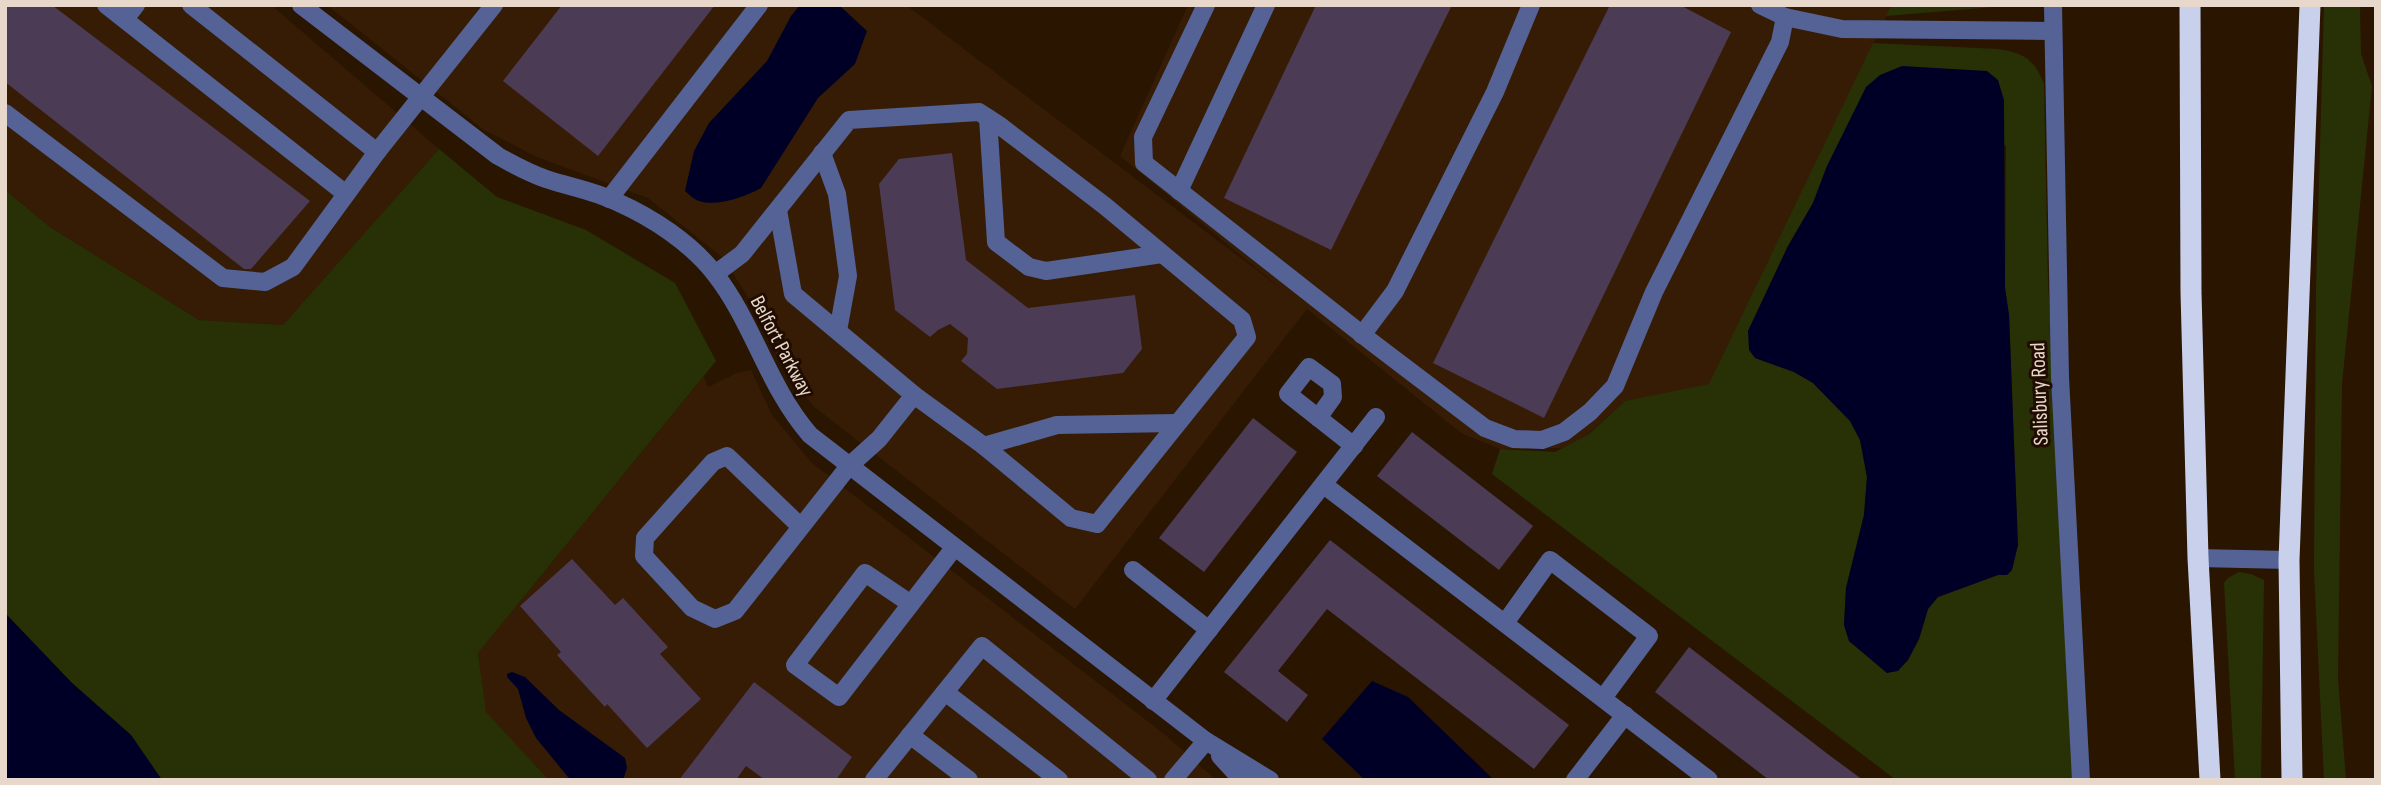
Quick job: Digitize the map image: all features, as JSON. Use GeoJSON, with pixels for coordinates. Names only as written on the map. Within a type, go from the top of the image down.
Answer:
{"type":"FeatureCollection","features":[{"type":"Feature","properties":{"kind":"highway"},"geometry":{"type":"LineString","coordinates":[[2190,5],[2191,292],[2198,558],[2210,780]]}},
{"type":"Feature","properties":{"kind":"highway"},"geometry":{"type":"LineString","coordinates":[[2291,780],[2289,560],[2310,5]]}},
{"type":"Feature","properties":{"kind":"street"},"geometry":{"type":"LineString","coordinates":[[106,5],[130,12],[346,194]]}},
{"type":"Feature","properties":{"kind":"street"},"geometry":{"type":"LineString","coordinates":[[191,5],[377,152]]}},
{"type":"Feature","properties":{"kind":"street","name":"Belfort Parkway"},"geometry":{"type":"LineString","coordinates":[[301,5],[498,156],[520,169],[609,199],[667,230],[715,274],[734,303],[776,389],[793,416],[810,435],[1206,741],[1270,780]]}},
{"type":"Feature","properties":{"kind":"street"},"geometry":{"type":"LineString","coordinates":[[5,113],[223,278],[265,282],[293,267],[377,152],[494,5]]}},
{"type":"Feature","properties":{"kind":"street"},"geometry":{"type":"LineString","coordinates":[[609,199],[759,5]]}},
{"type":"Feature","properties":{"kind":"street"},"geometry":{"type":"LineString","coordinates":[[1206,5],[1143,137],[1144,163],[1485,428],[1514,439],[1542,440],[1564,432],[1590,412],[1615,386],[1654,292],[1780,42],[1785,17]]}},
{"type":"Feature","properties":{"kind":"street"},"geometry":{"type":"LineString","coordinates":[[1179,191],[1266,5]]}},
{"type":"Feature","properties":{"kind":"street"},"geometry":{"type":"LineString","coordinates":[[1362,335],[1395,291],[1495,92],[1531,5]]}},
{"type":"Feature","properties":{"kind":"street"},"geometry":{"type":"LineString","coordinates":[[1760,5],[1785,17],[1842,29],[2052,31]]}},
{"type":"Feature","properties":{"kind":"street","name":"Salisbury Road"},"geometry":{"type":"LineString","coordinates":[[2053,5],[2060,377],[2081,780]]}},
{"type":"Feature","properties":{"kind":"street"},"geometry":{"type":"LineString","coordinates":[[715,274],[743,254],[849,120],[979,113],[1105,206],[1242,320],[1247,337],[1097,524],[1072,517],[984,446],[914,395],[793,294],[778,210]]}},
{"type":"Feature","properties":{"kind":"street"},"geometry":{"type":"LineString","coordinates":[[988,118],[996,242],[1029,267],[1046,271],[1162,254]]}},
{"type":"Feature","properties":{"kind":"street"},"geometry":{"type":"LineString","coordinates":[[822,153],[837,194],[848,276],[838,331]]}},
{"type":"Feature","properties":{"kind":"street"},"geometry":{"type":"LineString","coordinates":[[801,527],[727,456],[713,462],[645,538],[644,556],[692,608],[715,619],[735,611],[849,466],[878,439],[914,395]]}},
{"type":"Feature","properties":{"kind":"street"},"geometry":{"type":"LineString","coordinates":[[1153,701],[1376,417]]}},
{"type":"Feature","properties":{"kind":"street"},"geometry":{"type":"LineString","coordinates":[[1318,418],[1354,446]]}},
{"type":"Feature","properties":{"kind":"street"},"geometry":{"type":"LineString","coordinates":[[984,446],[1057,425],[1176,424]]}},
{"type":"Feature","properties":{"kind":"street"},"geometry":{"type":"LineString","coordinates":[[1324,485],[1625,715],[1703,778]]}},
{"type":"Feature","properties":{"kind":"street"},"geometry":{"type":"LineString","coordinates":[[911,604],[865,573],[795,665],[839,697],[911,604],[954,548]]}},
{"type":"Feature","properties":{"kind":"street"},"geometry":{"type":"LineString","coordinates":[[2198,558],[2289,560]]}},
{"type":"Feature","properties":{"kind":"street"},"geometry":{"type":"LineString","coordinates":[[1504,623],[1550,560],[1649,636],[1603,698]]}},
{"type":"Feature","properties":{"kind":"street"},"geometry":{"type":"LineString","coordinates":[[1133,570],[1209,630]]}},
{"type":"Feature","properties":{"kind":"street"},"geometry":{"type":"LineString","coordinates":[[876,779],[982,646],[1148,780]]}},
{"type":"Feature","properties":{"kind":"street"},"geometry":{"type":"LineString","coordinates":[[945,692],[1059,780]]}},
{"type":"Feature","properties":{"kind":"street"},"geometry":{"type":"LineString","coordinates":[[1575,780],[1625,715]]}},
{"type":"Feature","properties":{"kind":"street"},"geometry":{"type":"LineString","coordinates":[[910,735],[969,780]]}},
{"type":"Feature","properties":{"kind":"street"},"geometry":{"type":"LineString","coordinates":[[1174,780],[1206,741]]}},
{"type":"Feature","properties":{"kind":"street","name":"Belfort Parkway"},"geometry":{"type":"LineString","coordinates":[[1206,741],[1242,780]]}},
{"type":"Feature","properties":{"kind":"shaded area"},"geometry":{"type":"Polygon","coordinates":[[[5,5],[271,5],[439,149],[283,325],[199,320],[50,227],[5,190],[5,5]]]}},
{"type":"Feature","properties":{"kind":"shaded area"},"geometry":{"type":"Polygon","coordinates":[[[327,5],[906,5],[1283,290],[1120,156],[1188,5],[1892,5],[1709,385],[1625,401],[1588,434],[1563,448],[1500,449],[1461,433],[1307,309],[1075,609],[813,406],[782,366],[755,308],[723,258],[648,198],[537,157],[484,130],[327,5]]]}},
{"type":"Feature","properties":{"kind":"shaded area"},"geometry":{"type":"Polygon","coordinates":[[[751,370],[772,415],[812,463],[1163,733],[1216,780],[549,780],[485,712],[478,653],[704,376],[708,387],[737,373],[751,370]]]}},
{"type":"Feature","properties":{"kind":"green space"},"geometry":{"type":"Polygon","coordinates":[[[1892,5],[2018,5],[1886,16],[1892,5]]]}},
{"type":"Feature","properties":{"kind":"green space"},"geometry":{"type":"Polygon","coordinates":[[[2324,5],[2360,5],[2361,54],[2372,86],[2342,384],[2338,678],[2346,780],[2324,780],[2314,570],[2316,289],[2324,5]]]}},
{"type":"Feature","properties":{"kind":"green space"},"geometry":{"type":"Polygon","coordinates":[[[1873,43],[1998,49],[2021,55],[2032,63],[2044,84],[2048,281],[2074,780],[1896,780],[1492,474],[1500,449],[1555,452],[1589,434],[1625,401],[1709,384],[1873,43]],[[2006,145],[1827,166],[1813,203],[1788,246],[1748,331],[1755,358],[1794,372],[1813,383],[1850,421],[1860,440],[1867,477],[1864,515],[1846,588],[1844,625],[1849,641],[1887,673],[1908,660],[1919,639],[1928,609],[1938,597],[1998,575],[2007,575],[2018,545],[2009,315],[2005,288],[2006,145]]]}},
{"type":"Feature","properties":{"kind":"green space"},"geometry":{"type":"Polygon","coordinates":[[[439,149],[497,197],[586,230],[675,283],[716,361],[478,653],[486,712],[549,780],[162,780],[131,735],[72,683],[5,613],[5,190],[50,227],[199,320],[283,325],[439,149]]]}},
{"type":"Feature","properties":{"kind":"green space"},"geometry":{"type":"Polygon","coordinates":[[[2239,572],[2264,580],[2261,780],[2235,780],[2224,583],[2239,572]]]}},
{"type":"Feature","properties":{"kind":"water"},"geometry":{"type":"Polygon","coordinates":[[[800,5],[839,5],[867,31],[855,64],[818,98],[761,188],[722,202],[706,203],[695,199],[685,191],[694,151],[709,123],[767,61],[791,16],[800,5]]]}},
{"type":"Feature","properties":{"kind":"water"},"geometry":{"type":"Polygon","coordinates":[[[1902,66],[1987,71],[1998,80],[2004,100],[2005,288],[2009,315],[2018,545],[2012,570],[2007,575],[1998,575],[1938,597],[1928,609],[1919,639],[1908,660],[1898,671],[1887,673],[1849,641],[1844,625],[1846,588],[1864,515],[1867,477],[1860,440],[1850,421],[1813,383],[1794,372],[1755,358],[1749,350],[1748,331],[1788,246],[1813,203],[1827,166],[1866,87],[1880,75],[1902,66]]]}},
{"type":"Feature","properties":{"kind":"water"},"geometry":{"type":"Polygon","coordinates":[[[5,613],[72,683],[131,735],[162,780],[5,780],[5,613]]]}},
{"type":"Feature","properties":{"kind":"water"},"geometry":{"type":"Polygon","coordinates":[[[512,672],[525,677],[559,710],[625,758],[627,768],[623,780],[571,780],[536,738],[526,718],[518,689],[507,677],[507,674],[512,672]]]}},
{"type":"Feature","properties":{"kind":"water"},"geometry":{"type":"Polygon","coordinates":[[[1372,681],[1408,697],[1494,780],[1365,780],[1322,739],[1372,681]]]}},
{"type":"Feature","properties":{"kind":"building"},"geometry":{"type":"Polygon","coordinates":[[[5,5],[52,5],[310,201],[251,269],[244,269],[5,82],[5,5]]]}},
{"type":"Feature","properties":{"kind":"building"},"geometry":{"type":"Polygon","coordinates":[[[562,5],[715,5],[598,156],[503,81],[562,5]]]}},
{"type":"Feature","properties":{"kind":"building"},"geometry":{"type":"Polygon","coordinates":[[[1316,5],[1452,5],[1331,250],[1224,198],[1316,5]]]}},
{"type":"Feature","properties":{"kind":"building"},"geometry":{"type":"Polygon","coordinates":[[[1610,5],[1680,5],[1731,32],[1544,418],[1433,363],[1610,5]]]}},
{"type":"Feature","properties":{"kind":"building"},"geometry":{"type":"Polygon","coordinates":[[[952,153],[966,260],[1028,308],[1135,295],[1142,349],[1123,373],[997,389],[961,361],[967,354],[968,338],[950,324],[930,337],[895,310],[879,184],[899,159],[952,153]]]}},
{"type":"Feature","properties":{"kind":"building"},"geometry":{"type":"Polygon","coordinates":[[[1253,418],[1297,452],[1204,572],[1159,538],[1253,418]]]}},
{"type":"Feature","properties":{"kind":"building"},"geometry":{"type":"Polygon","coordinates":[[[1412,432],[1533,526],[1499,570],[1377,476],[1412,432]]]}},
{"type":"Feature","properties":{"kind":"building"},"geometry":{"type":"Polygon","coordinates":[[[1330,540],[1569,725],[1534,769],[1327,609],[1278,671],[1308,695],[1287,722],[1224,672],[1330,540]]]}},
{"type":"Feature","properties":{"kind":"building"},"geometry":{"type":"Polygon","coordinates":[[[572,559],[615,605],[623,598],[668,647],[660,654],[701,699],[647,748],[557,655],[561,652],[520,606],[572,559]]]}},
{"type":"Feature","properties":{"kind":"building"},"geometry":{"type":"Polygon","coordinates":[[[1689,647],[1863,780],[1769,780],[1655,692],[1689,647]]]}},
{"type":"Feature","properties":{"kind":"building"},"geometry":{"type":"Polygon","coordinates":[[[754,682],[852,757],[836,780],[765,780],[746,766],[736,780],[679,780],[754,682]]]}}]}
